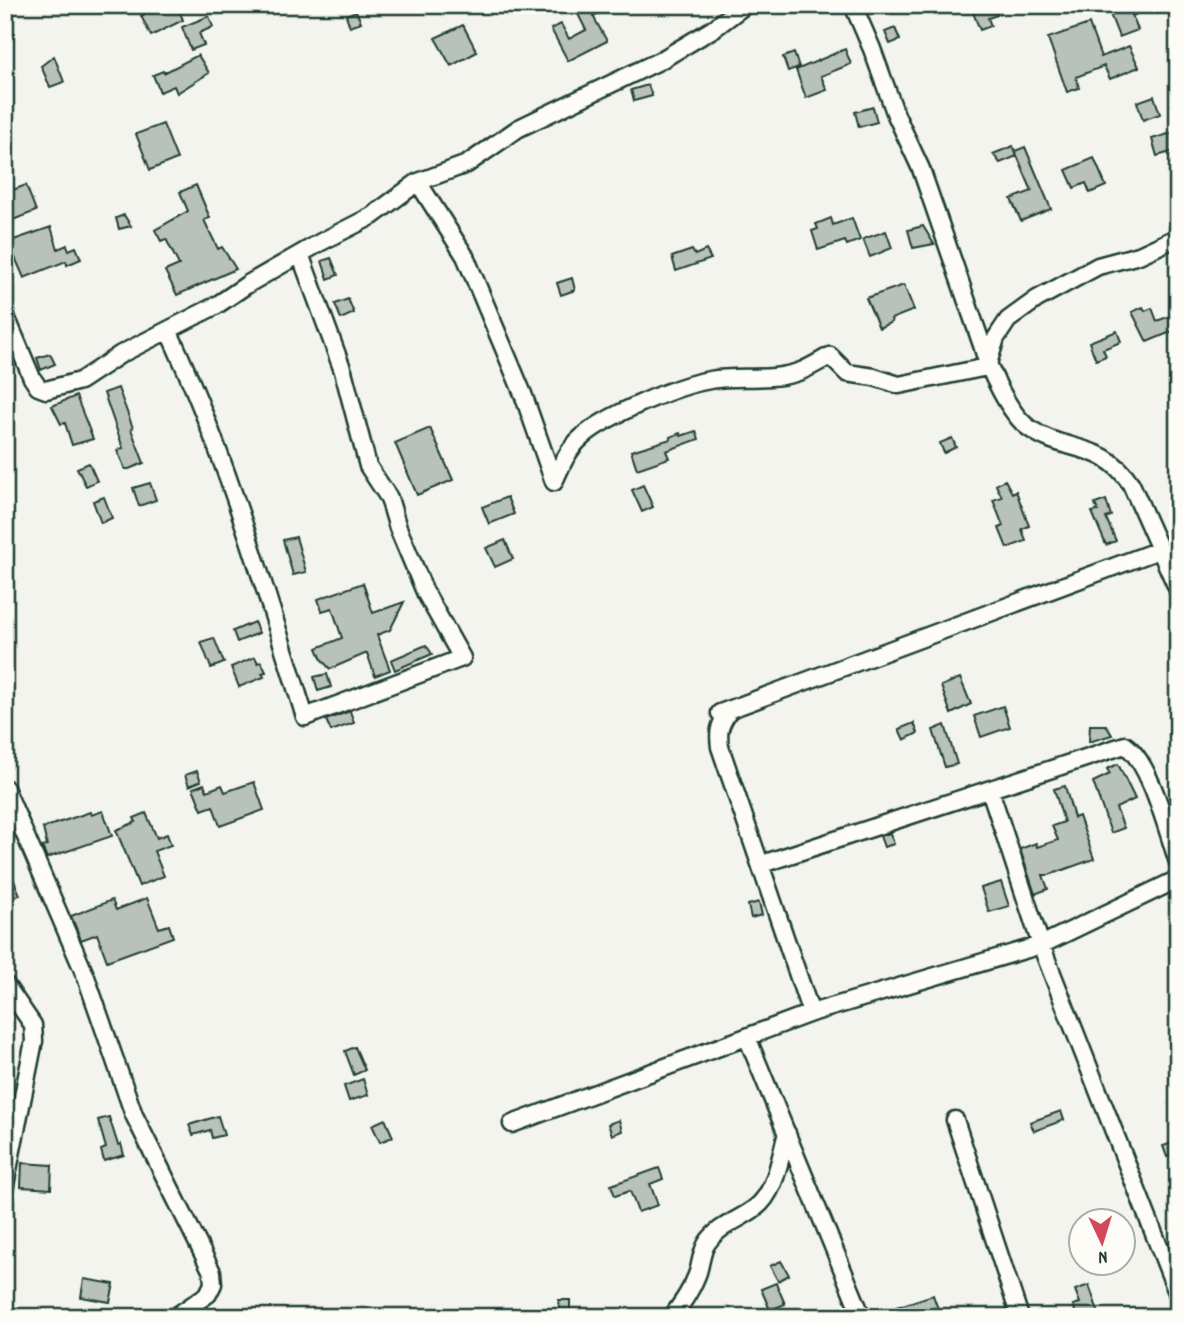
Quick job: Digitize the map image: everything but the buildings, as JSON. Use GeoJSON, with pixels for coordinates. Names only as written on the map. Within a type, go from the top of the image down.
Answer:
{"type":"FeatureCollection","features":[{"type":"Feature","properties":{"kind":"street"},"geometry":{"type":"LineString","coordinates":[[5,314],[38,387],[47,390],[80,381],[121,354],[216,305],[300,254],[372,216],[418,182],[467,164],[519,128],[662,60],[713,29],[745,5]]}},
{"type":"Feature","properties":{"kind":"street"},"geometry":{"type":"LineString","coordinates":[[853,5],[896,116],[921,169],[982,345],[987,367],[1027,427],[1041,435],[1100,454],[1115,463],[1124,473],[1178,590]]}},
{"type":"Feature","properties":{"kind":"street"},"geometry":{"type":"LineString","coordinates":[[418,182],[465,256],[523,394],[554,482],[565,457],[581,437],[601,424],[673,391],[709,380],[800,372],[830,356],[847,373],[874,377],[899,385],[987,367]]}},
{"type":"Feature","properties":{"kind":"street"},"geometry":{"type":"LineString","coordinates":[[987,367],[996,338],[1008,320],[1037,299],[1098,267],[1139,255],[1178,237]]}},
{"type":"Feature","properties":{"kind":"street"},"geometry":{"type":"LineString","coordinates":[[168,330],[210,429],[305,717],[462,659],[425,592],[398,528],[389,498],[368,466],[343,371],[300,254]]}},
{"type":"Feature","properties":{"kind":"street"},"geometry":{"type":"LineString","coordinates":[[811,1013],[720,747],[720,723],[727,714],[720,713],[1159,550]]}},
{"type":"Feature","properties":{"kind":"street"},"geometry":{"type":"LineString","coordinates":[[762,864],[1125,744],[1139,758],[1147,775],[1178,862]]}},
{"type":"Feature","properties":{"kind":"street"},"geometry":{"type":"LineString","coordinates":[[5,789],[86,977],[134,1115],[212,1272],[213,1284],[208,1294],[175,1317]]}},
{"type":"Feature","properties":{"kind":"street"},"geometry":{"type":"LineString","coordinates":[[990,790],[1041,945],[1178,1295]]}},
{"type":"Feature","properties":{"kind":"street"},"geometry":{"type":"LineString","coordinates":[[512,1124],[811,1013],[1041,945],[1178,878]]}},
{"type":"Feature","properties":{"kind":"street"},"geometry":{"type":"LineString","coordinates":[[5,984],[33,1025],[34,1041],[5,1185]]}},
{"type":"Feature","properties":{"kind":"street"},"geometry":{"type":"LineString","coordinates":[[747,1037],[862,1317]]}},
{"type":"Feature","properties":{"kind":"street"},"geometry":{"type":"LineString","coordinates":[[955,1119],[1020,1317]]}},
{"type":"Feature","properties":{"kind":"street"},"geometry":{"type":"LineString","coordinates":[[672,1317],[686,1299],[698,1273],[705,1245],[724,1225],[758,1206],[766,1195],[775,1176],[786,1133]]}}]}
